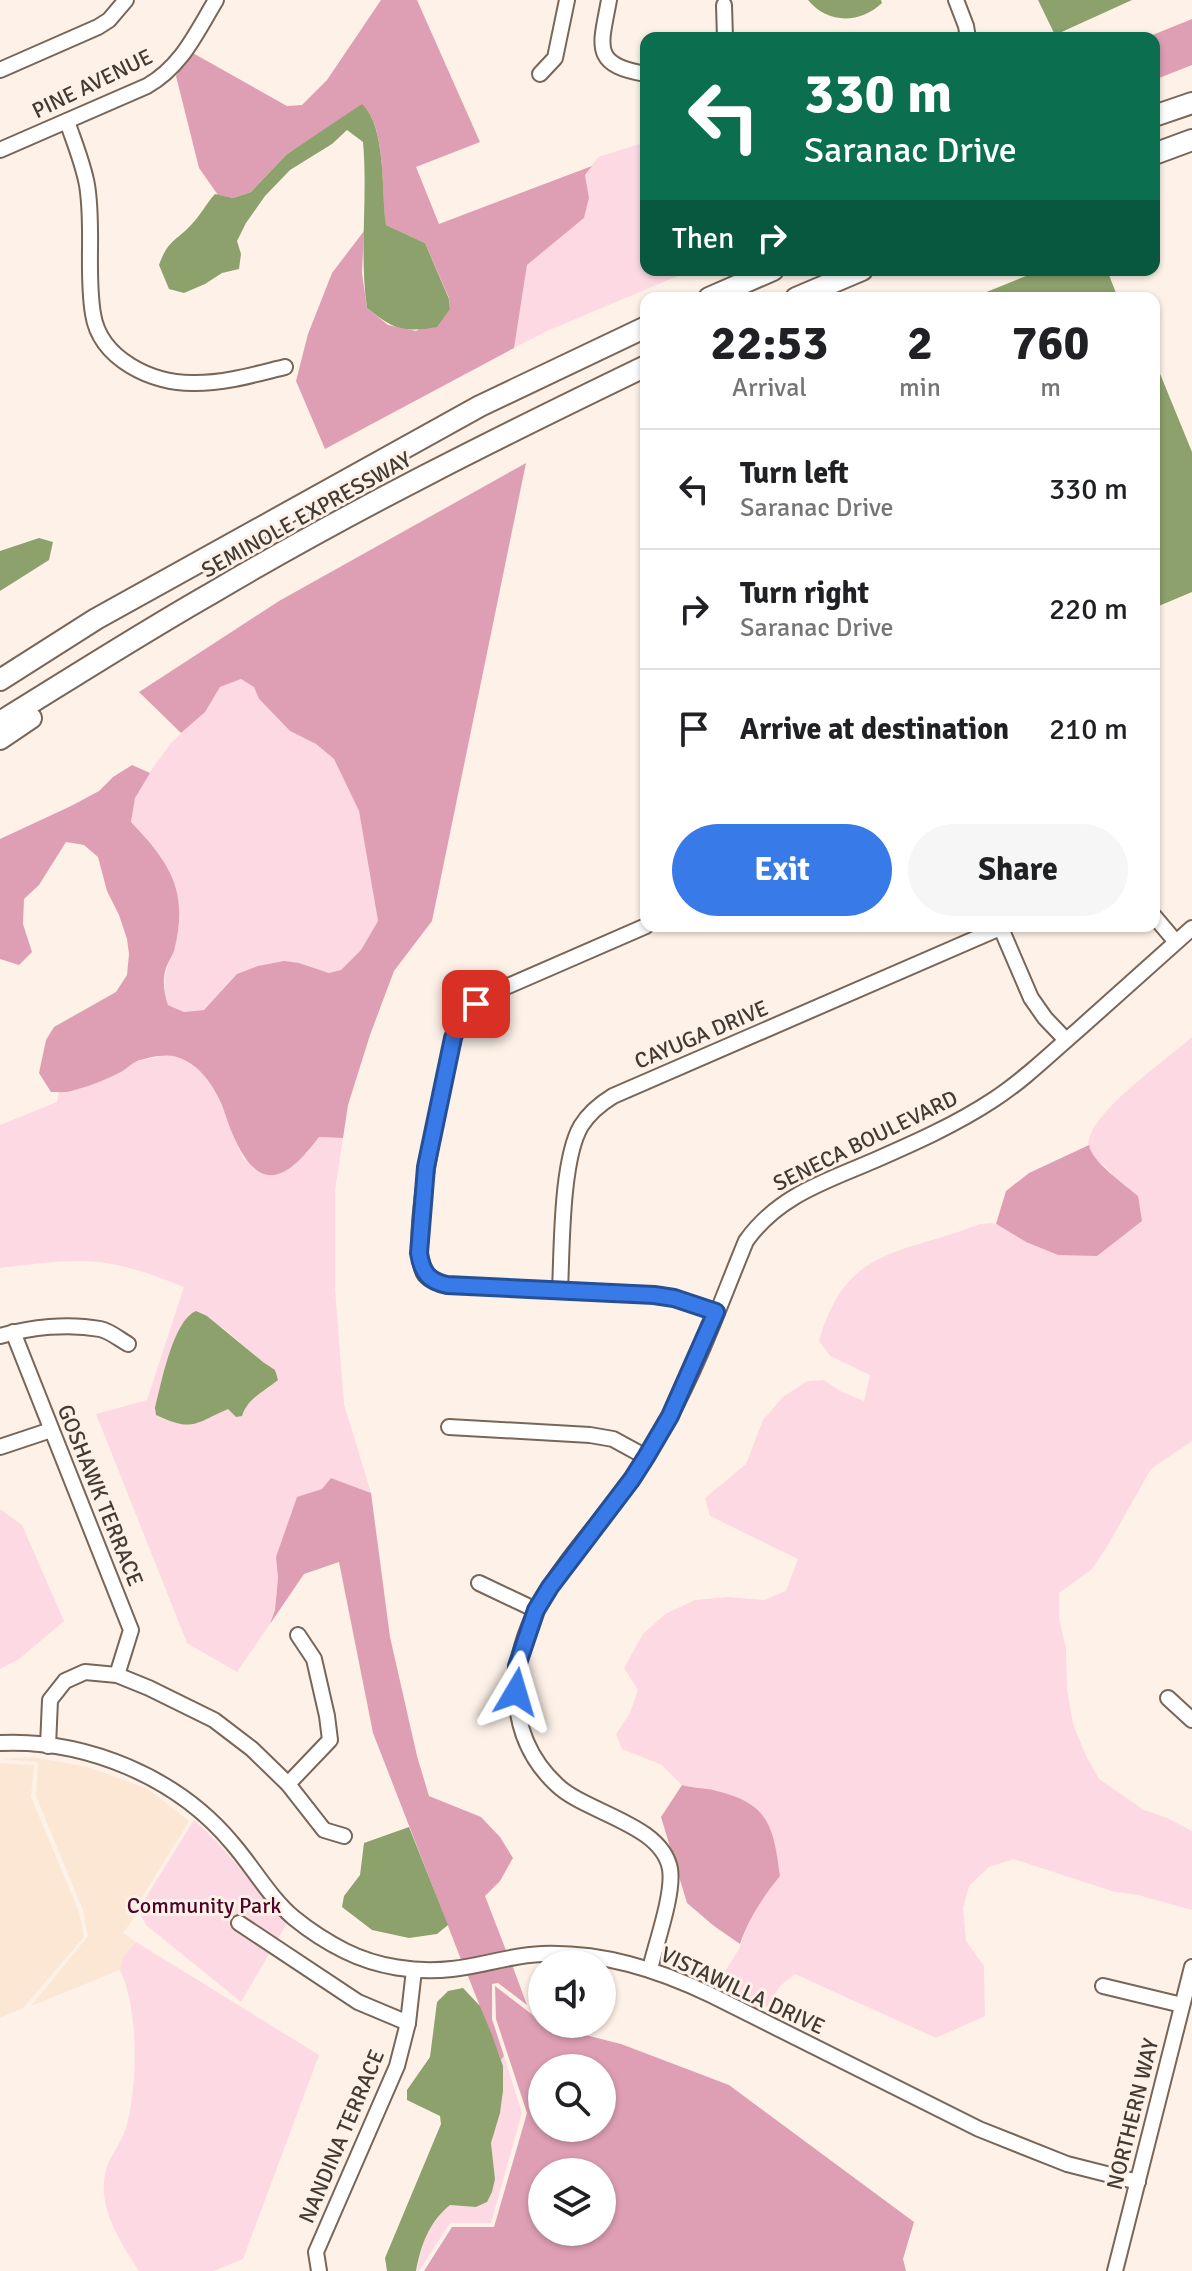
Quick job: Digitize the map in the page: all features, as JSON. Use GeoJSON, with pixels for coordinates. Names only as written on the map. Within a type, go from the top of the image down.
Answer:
{"type":"FeatureCollection","features":[{"type":"Feature","properties":{"kind":"highway"},"geometry":{"type":"LineString","coordinates":[[1160,114],[1192,103]]}},
{"type":"Feature","properties":{"kind":"highway"},"geometry":{"type":"LineString","coordinates":[[1160,152],[1192,140]]}},
{"type":"Feature","properties":{"kind":"highway"},"geometry":{"type":"LineString","coordinates":[[723,292],[759,276]]}},
{"type":"Feature","properties":{"kind":"highway"},"geometry":{"type":"LineString","coordinates":[[810,292],[848,276]]}},
{"type":"Feature","properties":{"kind":"highway","name":"SEMINOLE EXPRESSWAY"},"geometry":{"type":"LineString","coordinates":[[0,680],[96,619],[480,406],[640,330]]}},
{"type":"Feature","properties":{"kind":"highway","name":"SEMINOLE EXPRESSWAY"},"geometry":{"type":"LineString","coordinates":[[0,722],[212,593],[324,530],[471,451],[640,369]]}},
{"type":"Feature","properties":{"kind":"highway"},"geometry":{"type":"LineString","coordinates":[[0,739],[157,637],[301,552],[324,530]]}},
{"type":"Feature","properties":{"kind":"highway"},"geometry":{"type":"LineString","coordinates":[[0,664],[96,619]]}},
{"type":"Feature","properties":{"kind":"street"},"geometry":{"type":"LineString","coordinates":[[0,70],[98,27],[109,20],[126,0]]}},
{"type":"Feature","properties":{"kind":"street","name":"PINE AVENUE"},"geometry":{"type":"LineString","coordinates":[[0,150],[163,77],[175,65],[216,0]]}},
{"type":"Feature","properties":{"kind":"street"},"geometry":{"type":"LineString","coordinates":[[540,74],[555,58],[567,0]]}},
{"type":"Feature","properties":{"kind":"street"},"geometry":{"type":"LineString","coordinates":[[609,0],[602,44],[604,53],[613,66],[640,73]]}},
{"type":"Feature","properties":{"kind":"street"},"geometry":{"type":"LineString","coordinates":[[956,0],[967,32]]}},
{"type":"Feature","properties":{"kind":"street"},"geometry":{"type":"LineString","coordinates":[[724,5],[725,32]]}},
{"type":"Feature","properties":{"kind":"street"},"geometry":{"type":"LineString","coordinates":[[67,121],[87,187],[93,314],[99,336],[113,354],[135,369],[164,379],[193,384],[238,379],[285,367]]}},
{"type":"Feature","properties":{"kind":"street"},"geometry":{"type":"LineString","coordinates":[[1160,923],[1176,942]]}},
{"type":"Feature","properties":{"kind":"street","name":"SENECA BOULEVARD"},"geometry":{"type":"LineString","coordinates":[[650,1969],[669,1892],[670,1868],[661,1849],[640,1831],[577,1800],[557,1785],[526,1743],[519,1720],[517,1666],[536,1610],[632,1479],[670,1416],[746,1241],[759,1223],[775,1208],[800,1193],[956,1122],[1023,1078],[1192,928]]}},
{"type":"Feature","properties":{"kind":"street"},"geometry":{"type":"LineString","coordinates":[[640,929],[492,993],[460,1020],[453,1038],[426,1167],[420,1235],[421,1267],[426,1276],[447,1285],[654,1295],[716,1312]]}},
{"type":"Feature","properties":{"kind":"street","name":"CAYUGA DRIVE"},"geometry":{"type":"LineString","coordinates":[[560,1291],[570,1158],[582,1125],[601,1103],[989,932]]}},
{"type":"Feature","properties":{"kind":"street"},"geometry":{"type":"LineString","coordinates":[[1002,932],[1031,998],[1066,1040]]}},
{"type":"Feature","properties":{"kind":"street"},"geometry":{"type":"LineString","coordinates":[[6,1334],[62,1326],[103,1329],[128,1344]]}},
{"type":"Feature","properties":{"kind":"street","name":"GOSHAWK TERRACE"},"geometry":{"type":"LineString","coordinates":[[6,1334],[51,1430],[131,1630],[117,1675]]}},
{"type":"Feature","properties":{"kind":"street"},"geometry":{"type":"LineString","coordinates":[[449,1427],[590,1435],[613,1439],[646,1457]]}},
{"type":"Feature","properties":{"kind":"street"},"geometry":{"type":"LineString","coordinates":[[0,1447],[51,1430]]}},
{"type":"Feature","properties":{"kind":"street"},"geometry":{"type":"LineString","coordinates":[[479,1583],[536,1610]]}},
{"type":"Feature","properties":{"kind":"street"},"geometry":{"type":"LineString","coordinates":[[288,1784],[330,1740],[314,1659],[298,1635]]}},
{"type":"Feature","properties":{"kind":"street"},"geometry":{"type":"LineString","coordinates":[[48,1746],[50,1700],[65,1681],[85,1672],[117,1675],[214,1720],[252,1749],[288,1784],[324,1830],[344,1836]]}},
{"type":"Feature","properties":{"kind":"street"},"geometry":{"type":"LineString","coordinates":[[1168,1698],[1192,1720]]}},
{"type":"Feature","properties":{"kind":"street","name":"VISTAWILLA DRIVE"},"geometry":{"type":"LineString","coordinates":[[0,1743],[48,1746],[125,1764],[152,1777],[206,1817],[231,1841],[292,1916],[316,1935],[376,1963],[414,1970],[453,1969],[498,1959],[553,1954],[603,1957],[650,1969],[711,1995],[979,2129],[1067,2164],[1138,2182]]}},
{"type":"Feature","properties":{"kind":"street"},"geometry":{"type":"LineString","coordinates":[[239,1923],[358,2002],[408,2023]]}},
{"type":"Feature","properties":{"kind":"street","name":"NORTHERN WAY"},"geometry":{"type":"LineString","coordinates":[[1115,2271],[1192,1967]]}},
{"type":"Feature","properties":{"kind":"street","name":"NANDINA TERRACE"},"geometry":{"type":"LineString","coordinates":[[319,2271],[316,2252],[397,2066],[408,2023],[414,1970]]}},
{"type":"Feature","properties":{"kind":"street"},"geometry":{"type":"LineString","coordinates":[[1103,1986],[1182,2005]]}},
{"type":"Feature","properties":{"kind":"shaded area"},"geometry":{"type":"Polygon","coordinates":[[[381,0],[417,0],[480,142],[416,167],[439,224],[592,166],[585,175],[589,198],[584,218],[527,265],[514,348],[325,449],[296,381],[308,334],[332,273],[364,231],[362,273],[367,308],[388,325],[416,331],[450,309],[449,298],[425,243],[386,225],[382,161],[376,128],[362,105],[287,154],[251,192],[233,198],[218,195],[199,168],[176,76],[191,52],[287,106],[302,105],[327,80],[381,0]]]}},
{"type":"Feature","properties":{"kind":"shaded area"},"geometry":{"type":"Polygon","coordinates":[[[808,0],[881,0],[882,3],[864,15],[844,18],[824,14],[808,0]]]}},
{"type":"Feature","properties":{"kind":"shaded area"},"geometry":{"type":"Polygon","coordinates":[[[1038,0],[1132,0],[1062,32],[1054,32],[1038,0]]]}},
{"type":"Feature","properties":{"kind":"shaded area"},"geometry":{"type":"Polygon","coordinates":[[[1192,19],[1192,65],[1160,78],[1160,32],[1192,19]]]}},
{"type":"Feature","properties":{"kind":"shaded area"},"geometry":{"type":"Polygon","coordinates":[[[362,104],[376,128],[382,161],[386,225],[425,243],[449,299],[450,309],[437,327],[415,330],[399,328],[367,308],[363,142],[347,130],[332,144],[290,170],[265,196],[237,241],[241,254],[239,269],[222,273],[184,293],[169,289],[159,265],[162,257],[215,194],[233,198],[251,192],[287,154],[362,104]]]}},
{"type":"Feature","properties":{"kind":"shaded area"},"geometry":{"type":"Polygon","coordinates":[[[1026,276],[1109,276],[1116,292],[986,292],[1026,276]]]}},
{"type":"Feature","properties":{"kind":"shaded area"},"geometry":{"type":"Polygon","coordinates":[[[1160,374],[1192,452],[1192,592],[1160,605],[1160,374]]]}},
{"type":"Feature","properties":{"kind":"shaded area"},"geometry":{"type":"Polygon","coordinates":[[[526,463],[432,921],[394,971],[348,1105],[343,1138],[319,1137],[284,1172],[263,1174],[243,1154],[209,1082],[194,1066],[173,1056],[141,1060],[92,1084],[69,1092],[51,1092],[39,1073],[46,1040],[54,1027],[116,992],[127,975],[127,939],[107,891],[98,857],[84,845],[66,842],[39,885],[24,899],[23,924],[32,952],[19,965],[0,959],[0,839],[99,791],[132,765],[150,773],[135,798],[131,822],[157,852],[178,895],[178,930],[164,977],[168,1005],[184,1012],[204,1010],[237,974],[258,966],[284,961],[329,973],[341,970],[361,950],[378,921],[359,811],[334,759],[316,744],[290,731],[259,699],[254,687],[241,679],[220,687],[205,712],[181,733],[139,692],[279,601],[526,463]]]}},
{"type":"Feature","properties":{"kind":"shaded area"},"geometry":{"type":"Polygon","coordinates":[[[39,538],[53,542],[49,560],[0,591],[0,551],[39,538]]]}},
{"type":"Feature","properties":{"kind":"shaded area"},"geometry":{"type":"Polygon","coordinates":[[[1089,1145],[1102,1165],[1138,1196],[1142,1221],[1097,1256],[1058,1255],[1026,1242],[996,1224],[1006,1191],[1029,1173],[1089,1145]]]}},
{"type":"Feature","properties":{"kind":"shaded area"},"geometry":{"type":"Polygon","coordinates":[[[196,1311],[207,1316],[275,1370],[278,1380],[252,1399],[242,1416],[236,1417],[228,1409],[186,1425],[156,1415],[155,1408],[169,1354],[181,1327],[196,1311]]]}},
{"type":"Feature","properties":{"kind":"shaded area"},"geometry":{"type":"Polygon","coordinates":[[[331,1478],[371,1493],[390,1637],[429,1796],[481,1817],[500,1837],[513,1858],[500,1881],[485,1896],[507,1953],[462,1962],[373,1733],[339,1562],[304,1574],[270,1624],[275,1610],[278,1578],[276,1557],[297,1497],[322,1489],[331,1478]]]}},
{"type":"Feature","properties":{"kind":"shaded area"},"geometry":{"type":"Polygon","coordinates":[[[33,1757],[88,1767],[148,1789],[189,1821],[123,1933],[136,1942],[123,1957],[120,1970],[31,2006],[88,1936],[83,1910],[36,1796],[38,1762],[0,1759],[33,1757]]]}},
{"type":"Feature","properties":{"kind":"shaded area"},"geometry":{"type":"Polygon","coordinates":[[[0,1763],[34,1765],[31,1797],[79,1912],[84,1937],[23,2008],[0,2018],[0,1763]]]}},
{"type":"Feature","properties":{"kind":"shaded area"},"geometry":{"type":"Polygon","coordinates":[[[682,1785],[713,1790],[746,1801],[757,1809],[770,1829],[780,1876],[757,1908],[740,1944],[687,1903],[661,1817],[682,1785]]]}},
{"type":"Feature","properties":{"kind":"shaded area"},"geometry":{"type":"Polygon","coordinates":[[[409,1827],[448,1925],[437,1934],[409,1938],[372,1930],[342,1907],[344,1896],[360,1875],[364,1843],[409,1827]]]}},
{"type":"Feature","properties":{"kind":"shaded area"},"geometry":{"type":"Polygon","coordinates":[[[511,1962],[527,2005],[498,1983],[492,1984],[492,2019],[504,2056],[501,2060],[466,1971],[511,1962]]]}},
{"type":"Feature","properties":{"kind":"shaded area"},"geometry":{"type":"Polygon","coordinates":[[[495,1986],[528,2011],[528,2038],[597,2038],[729,2085],[914,2222],[903,2259],[906,2271],[424,2271],[452,2227],[494,2227],[527,2113],[496,2019],[495,1986]]]}},
{"type":"Feature","properties":{"kind":"shaded area"},"geometry":{"type":"Polygon","coordinates":[[[463,1988],[480,2006],[503,2066],[500,2113],[491,2143],[495,2179],[492,2192],[487,2202],[476,2207],[450,2205],[443,2212],[427,2235],[416,2271],[387,2271],[385,2258],[441,2124],[440,2116],[407,2100],[407,2090],[430,2057],[437,2002],[448,1991],[463,1988]]]}},
{"type":"Feature","properties":{"kind":"green space"},"geometry":{"type":"Polygon","coordinates":[[[640,144],[640,276],[678,276],[514,348],[527,265],[584,218],[589,198],[585,175],[598,157],[640,144]]]}},
{"type":"Feature","properties":{"kind":"green space"},"geometry":{"type":"Polygon","coordinates":[[[241,679],[255,687],[259,700],[290,731],[316,744],[334,759],[359,811],[378,921],[361,950],[341,970],[329,973],[299,963],[237,975],[204,1010],[184,1012],[168,1005],[166,998],[165,974],[172,957],[131,822],[135,798],[171,743],[204,712],[220,687],[241,679]]]}},
{"type":"Feature","properties":{"kind":"green space"},"geometry":{"type":"Polygon","coordinates":[[[1192,1037],[1192,1441],[1151,1469],[1092,1569],[1059,1593],[1059,1617],[1066,1649],[1067,1689],[1073,1724],[1086,1756],[1099,1779],[1144,1810],[1192,1831],[1192,1910],[1115,1892],[1014,1859],[989,1867],[969,1886],[963,1908],[966,1941],[984,1966],[985,2016],[936,2038],[795,1974],[780,1986],[767,2007],[745,2005],[733,2000],[715,1987],[739,1949],[760,1901],[780,1876],[706,1789],[684,1787],[662,1765],[622,1749],[616,1734],[630,1713],[638,1690],[624,1668],[643,1634],[665,1614],[695,1600],[728,1597],[764,1600],[786,1591],[798,1559],[710,1516],[705,1498],[746,1464],[763,1420],[783,1397],[807,1381],[824,1380],[864,1401],[870,1375],[830,1356],[819,1341],[830,1310],[861,1270],[902,1249],[980,1224],[993,1223],[1026,1242],[1058,1255],[1117,1240],[1142,1221],[1112,1174],[1090,1152],[1089,1139],[1110,1107],[1192,1037]]]}},
{"type":"Feature","properties":{"kind":"green space"},"geometry":{"type":"Polygon","coordinates":[[[168,1055],[185,1059],[197,1067],[214,1090],[244,1160],[306,1154],[319,1137],[343,1138],[335,1190],[335,1288],[344,1404],[371,1493],[331,1478],[276,1557],[275,1610],[270,1624],[237,1672],[187,1643],[96,1414],[147,1400],[184,1287],[136,1270],[93,1262],[53,1262],[0,1268],[0,1125],[57,1102],[59,1092],[73,1091],[122,1071],[136,1061],[168,1055]],[[189,1314],[169,1360],[155,1408],[156,1415],[228,1409],[236,1417],[255,1395],[269,1388],[275,1370],[223,1328],[189,1314]]]}},
{"type":"Feature","properties":{"kind":"green space"},"geometry":{"type":"Polygon","coordinates":[[[0,1509],[22,1525],[64,1621],[19,1659],[0,1669],[0,1509]]]}},
{"type":"Feature","properties":{"kind":"green space","name":"Community Park"},"geometry":{"type":"Polygon","coordinates":[[[194,1820],[287,1923],[241,2002],[146,1925],[138,1910],[194,1820]]]}},
{"type":"Feature","properties":{"kind":"green space"},"geometry":{"type":"Polygon","coordinates":[[[136,1942],[319,2055],[243,2259],[214,2271],[139,2271],[108,2213],[105,2174],[126,2128],[133,2091],[135,2048],[131,2005],[120,1970],[123,1957],[136,1942]]]}},
{"type":"Feature","properties":{"kind":"green space"},"geometry":{"type":"Polygon","coordinates":[[[504,2056],[522,2113],[491,2223],[450,2223],[417,2271],[427,2235],[450,2205],[477,2207],[487,2202],[495,2179],[491,2143],[500,2113],[503,2091],[501,2060],[504,2056]]]}},
{"type":"Feature","properties":{"kind":"route"},"geometry":{"type":"LineString","coordinates":[[476,1004],[460,1020],[453,1038],[426,1167],[419,1253],[426,1276],[447,1285],[654,1295],[716,1312],[670,1416],[646,1457],[536,1610],[517,1666],[516,1692]]}}]}
